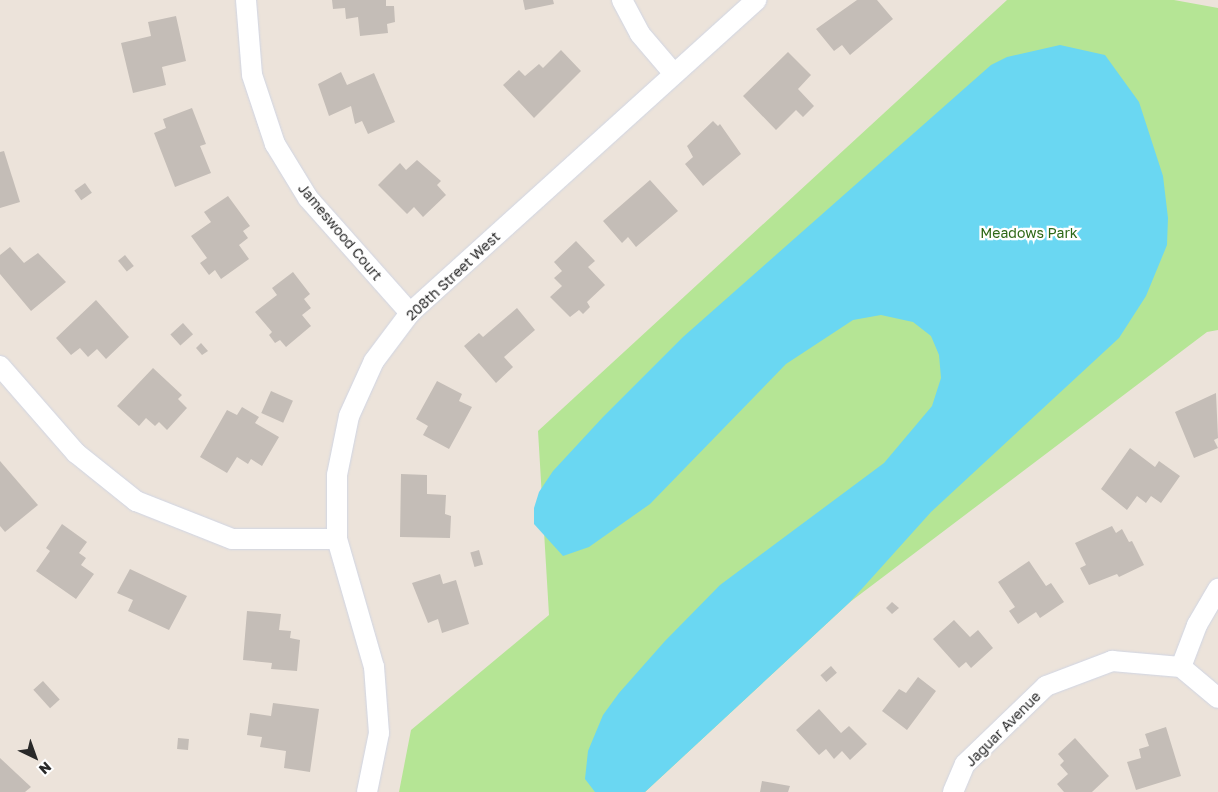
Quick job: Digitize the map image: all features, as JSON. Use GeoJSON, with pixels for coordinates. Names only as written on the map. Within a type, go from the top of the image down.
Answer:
{"type":"FeatureCollection","features":[{"type":"Feature","properties":{"kind":"street","name":"Jameswood Court"},"geometry":{"type":"LineString","coordinates":[[246,0],[252,75],[275,144],[308,198],[410,313]]}},
{"type":"Feature","properties":{"kind":"street"},"geometry":{"type":"LineString","coordinates":[[622,0],[640,34],[674,74]]}},
{"type":"Feature","properties":{"kind":"street","name":"208th Street West"},"geometry":{"type":"LineString","coordinates":[[368,792],[379,733],[374,667],[337,539],[337,475],[349,416],[374,361],[410,313],[756,0]]}},
{"type":"Feature","properties":{"kind":"street"},"geometry":{"type":"LineString","coordinates":[[0,366],[76,453],[136,501],[232,539],[337,539]]}},
{"type":"Feature","properties":{"kind":"street"},"geometry":{"type":"LineString","coordinates":[[1218,589],[1197,625],[1181,667],[1218,698]]}},
{"type":"Feature","properties":{"kind":"street","name":"Jaguar Avenue"},"geometry":{"type":"LineString","coordinates":[[953,792],[965,764],[1046,686],[1112,661],[1181,667]]}},
{"type":"Feature","properties":{"kind":"green space","name":"Meadows Park"},"geometry":{"type":"Polygon","coordinates":[[[1007,0],[1174,0],[1218,8],[1218,330],[1207,332],[850,602],[645,792],[399,792],[411,730],[549,615],[538,431],[1007,0]]]}},
{"type":"Feature","properties":{"kind":"water"},"geometry":{"type":"Polygon","coordinates":[[[1060,45],[1105,55],[1139,102],[1163,176],[1168,218],[1167,245],[1146,296],[1119,338],[931,512],[850,602],[645,792],[595,792],[585,779],[588,751],[603,715],[619,693],[665,641],[720,585],[884,463],[932,406],[941,378],[939,355],[931,336],[913,322],[881,315],[853,320],[786,364],[650,504],[589,547],[563,556],[534,524],[534,508],[539,492],[553,471],[603,417],[683,337],[991,65],[1007,57],[1060,45]]]}},
{"type":"Feature","properties":{"kind":"building"},"geometry":{"type":"Polygon","coordinates":[[[332,0],[386,0],[386,6],[394,6],[395,22],[387,24],[388,33],[360,36],[358,17],[346,19],[345,8],[333,9],[332,0]]]}},
{"type":"Feature","properties":{"kind":"building"},"geometry":{"type":"Polygon","coordinates":[[[523,0],[553,0],[554,4],[525,10],[523,0]]]}},
{"type":"Feature","properties":{"kind":"building"},"geometry":{"type":"Polygon","coordinates":[[[857,0],[877,0],[893,19],[850,55],[842,45],[834,51],[816,29],[857,0]]]}},
{"type":"Feature","properties":{"kind":"building"},"geometry":{"type":"Polygon","coordinates":[[[176,16],[186,61],[162,67],[166,85],[133,93],[121,43],[151,36],[148,22],[176,16]]]}},
{"type":"Feature","properties":{"kind":"building"},"geometry":{"type":"Polygon","coordinates":[[[561,50],[581,71],[534,118],[503,85],[519,70],[525,76],[539,64],[543,68],[561,50]]]}},
{"type":"Feature","properties":{"kind":"building"},"geometry":{"type":"Polygon","coordinates":[[[788,52],[811,75],[798,89],[814,106],[803,117],[796,110],[776,130],[743,96],[788,52]]]}},
{"type":"Feature","properties":{"kind":"building"},"geometry":{"type":"Polygon","coordinates":[[[341,72],[347,85],[374,73],[395,122],[368,134],[362,121],[355,124],[351,106],[329,116],[318,84],[341,72]]]}},
{"type":"Feature","properties":{"kind":"building"},"geometry":{"type":"Polygon","coordinates":[[[192,108],[206,144],[200,146],[211,173],[175,187],[154,133],[166,128],[163,119],[192,108]]]}},
{"type":"Feature","properties":{"kind":"building"},"geometry":{"type":"Polygon","coordinates":[[[713,121],[718,126],[720,124],[741,154],[703,186],[685,164],[693,157],[687,146],[713,121]]]}},
{"type":"Feature","properties":{"kind":"building"},"geometry":{"type":"Polygon","coordinates":[[[4,151],[20,202],[0,208],[0,152],[4,151]]]}},
{"type":"Feature","properties":{"kind":"building"},"geometry":{"type":"Polygon","coordinates":[[[417,160],[441,181],[437,185],[446,195],[423,217],[414,207],[407,214],[378,185],[400,163],[406,170],[417,160]]]}},
{"type":"Feature","properties":{"kind":"building"},"geometry":{"type":"Polygon","coordinates":[[[650,180],[678,211],[636,247],[628,237],[622,243],[603,221],[650,180]]]}},
{"type":"Feature","properties":{"kind":"building"},"geometry":{"type":"Polygon","coordinates":[[[85,183],[92,193],[81,200],[74,190],[85,183]]]}},
{"type":"Feature","properties":{"kind":"building"},"geometry":{"type":"Polygon","coordinates":[[[228,196],[250,226],[243,231],[248,238],[239,245],[249,259],[221,279],[215,270],[209,275],[200,263],[207,258],[191,236],[211,222],[204,212],[228,196]]]}},
{"type":"Feature","properties":{"kind":"building"},"geometry":{"type":"Polygon","coordinates":[[[576,241],[595,261],[588,267],[605,285],[587,302],[590,307],[583,314],[579,310],[570,317],[550,297],[562,286],[554,278],[562,271],[554,262],[576,241]]]}},
{"type":"Feature","properties":{"kind":"building"},"geometry":{"type":"Polygon","coordinates":[[[10,247],[24,263],[38,253],[66,282],[31,311],[0,274],[0,255],[10,247]]]}},
{"type":"Feature","properties":{"kind":"building"},"geometry":{"type":"Polygon","coordinates":[[[125,255],[134,266],[127,272],[118,261],[125,255]]]}},
{"type":"Feature","properties":{"kind":"building"},"geometry":{"type":"Polygon","coordinates":[[[293,272],[310,294],[304,299],[311,308],[302,315],[311,326],[286,347],[280,340],[275,343],[269,335],[272,332],[255,312],[277,295],[272,288],[293,272]]]}},
{"type":"Feature","properties":{"kind":"building"},"geometry":{"type":"Polygon","coordinates":[[[96,300],[129,337],[106,359],[97,349],[88,357],[80,348],[71,355],[56,338],[96,300]]]}},
{"type":"Feature","properties":{"kind":"building"},"geometry":{"type":"Polygon","coordinates":[[[517,308],[535,330],[504,357],[513,367],[496,383],[464,346],[479,333],[483,337],[517,308]]]}},
{"type":"Feature","properties":{"kind":"building"},"geometry":{"type":"Polygon","coordinates":[[[183,323],[193,334],[180,346],[170,334],[183,323]]]}},
{"type":"Feature","properties":{"kind":"building"},"geometry":{"type":"Polygon","coordinates":[[[201,343],[208,351],[202,355],[196,348],[201,343]]]}},
{"type":"Feature","properties":{"kind":"building"},"geometry":{"type":"Polygon","coordinates":[[[153,368],[182,395],[178,399],[187,408],[167,430],[159,422],[155,426],[146,418],[139,426],[117,406],[153,368]]]}},
{"type":"Feature","properties":{"kind":"building"},"geometry":{"type":"Polygon","coordinates":[[[437,381],[462,394],[459,401],[472,407],[449,449],[423,435],[428,426],[416,419],[437,381]]]}},
{"type":"Feature","properties":{"kind":"building"},"geometry":{"type":"Polygon","coordinates":[[[271,391],[293,401],[283,423],[261,413],[271,391]]]}},
{"type":"Feature","properties":{"kind":"building"},"geometry":{"type":"Polygon","coordinates":[[[1216,393],[1218,438],[1214,440],[1218,448],[1194,458],[1175,412],[1216,393]]]}},
{"type":"Feature","properties":{"kind":"building"},"geometry":{"type":"Polygon","coordinates":[[[242,407],[259,417],[255,423],[279,437],[262,466],[251,459],[248,464],[237,457],[227,473],[200,457],[227,410],[237,415],[242,407]]]}},
{"type":"Feature","properties":{"kind":"building"},"geometry":{"type":"Polygon","coordinates":[[[1130,448],[1155,467],[1159,461],[1180,476],[1161,503],[1151,496],[1146,503],[1137,496],[1127,510],[1101,489],[1130,448]]]}},
{"type":"Feature","properties":{"kind":"building"},"geometry":{"type":"Polygon","coordinates":[[[0,461],[38,505],[5,532],[0,526],[0,461]]]}},
{"type":"Feature","properties":{"kind":"building"},"geometry":{"type":"Polygon","coordinates":[[[401,474],[427,475],[427,494],[446,495],[445,514],[451,516],[450,538],[400,537],[401,474]]]}},
{"type":"Feature","properties":{"kind":"building"},"geometry":{"type":"Polygon","coordinates":[[[62,524],[87,542],[79,553],[86,558],[81,565],[94,574],[76,599],[36,571],[50,551],[46,548],[62,524]]]}},
{"type":"Feature","properties":{"kind":"building"},"geometry":{"type":"Polygon","coordinates":[[[1112,526],[1116,533],[1122,529],[1129,542],[1132,541],[1144,565],[1119,577],[1117,574],[1089,585],[1080,568],[1086,565],[1075,543],[1112,526]]]}},
{"type":"Feature","properties":{"kind":"building"},"geometry":{"type":"Polygon","coordinates":[[[479,550],[483,564],[474,567],[470,552],[479,550]]]}},
{"type":"Feature","properties":{"kind":"building"},"geometry":{"type":"Polygon","coordinates":[[[1029,561],[1046,586],[1051,583],[1064,602],[1040,618],[1036,612],[1018,624],[1009,611],[1015,607],[998,582],[1029,561]]]}},
{"type":"Feature","properties":{"kind":"building"},"geometry":{"type":"Polygon","coordinates":[[[130,569],[187,596],[169,630],[128,611],[133,600],[117,593],[130,569]]]}},
{"type":"Feature","properties":{"kind":"building"},"geometry":{"type":"Polygon","coordinates":[[[440,574],[443,584],[456,580],[469,624],[442,633],[438,619],[428,623],[412,583],[440,574]]]}},
{"type":"Feature","properties":{"kind":"building"},"geometry":{"type":"Polygon","coordinates":[[[892,602],[899,608],[892,614],[886,608],[892,602]]]}},
{"type":"Feature","properties":{"kind":"building"},"geometry":{"type":"Polygon","coordinates":[[[247,611],[281,614],[279,630],[291,631],[290,638],[300,640],[297,671],[271,669],[272,663],[243,660],[247,611]]]}},
{"type":"Feature","properties":{"kind":"building"},"geometry":{"type":"Polygon","coordinates":[[[954,620],[970,637],[978,630],[993,648],[971,668],[966,662],[959,668],[933,639],[954,620]]]}},
{"type":"Feature","properties":{"kind":"building"},"geometry":{"type":"Polygon","coordinates":[[[831,666],[837,673],[826,682],[820,675],[831,666]]]}},
{"type":"Feature","properties":{"kind":"building"},"geometry":{"type":"Polygon","coordinates":[[[918,677],[936,691],[907,730],[882,711],[899,689],[906,693],[918,677]]]}},
{"type":"Feature","properties":{"kind":"building"},"geometry":{"type":"Polygon","coordinates":[[[43,681],[60,700],[50,708],[33,690],[43,681]]]}},
{"type":"Feature","properties":{"kind":"building"},"geometry":{"type":"Polygon","coordinates":[[[273,703],[319,709],[310,772],[284,768],[286,751],[260,747],[262,737],[247,735],[250,713],[271,716],[273,703]]]}},
{"type":"Feature","properties":{"kind":"building"},"geometry":{"type":"Polygon","coordinates":[[[819,709],[841,733],[849,726],[867,744],[850,760],[842,751],[834,759],[826,749],[819,755],[796,730],[819,709]]]}},
{"type":"Feature","properties":{"kind":"building"},"geometry":{"type":"Polygon","coordinates":[[[1166,727],[1181,776],[1136,790],[1127,762],[1141,758],[1139,749],[1149,746],[1145,734],[1166,727]]]}},
{"type":"Feature","properties":{"kind":"building"},"geometry":{"type":"Polygon","coordinates":[[[178,738],[189,739],[188,750],[177,749],[178,738]]]}},
{"type":"Feature","properties":{"kind":"building"},"geometry":{"type":"Polygon","coordinates":[[[1075,738],[1109,776],[1092,792],[1064,792],[1057,784],[1068,774],[1060,765],[1064,761],[1058,754],[1075,738]]]}},
{"type":"Feature","properties":{"kind":"building"},"geometry":{"type":"Polygon","coordinates":[[[0,758],[31,787],[25,792],[0,792],[0,758]]]}},
{"type":"Feature","properties":{"kind":"building"},"geometry":{"type":"Polygon","coordinates":[[[762,781],[790,786],[788,792],[760,792],[762,781]]]}}]}
